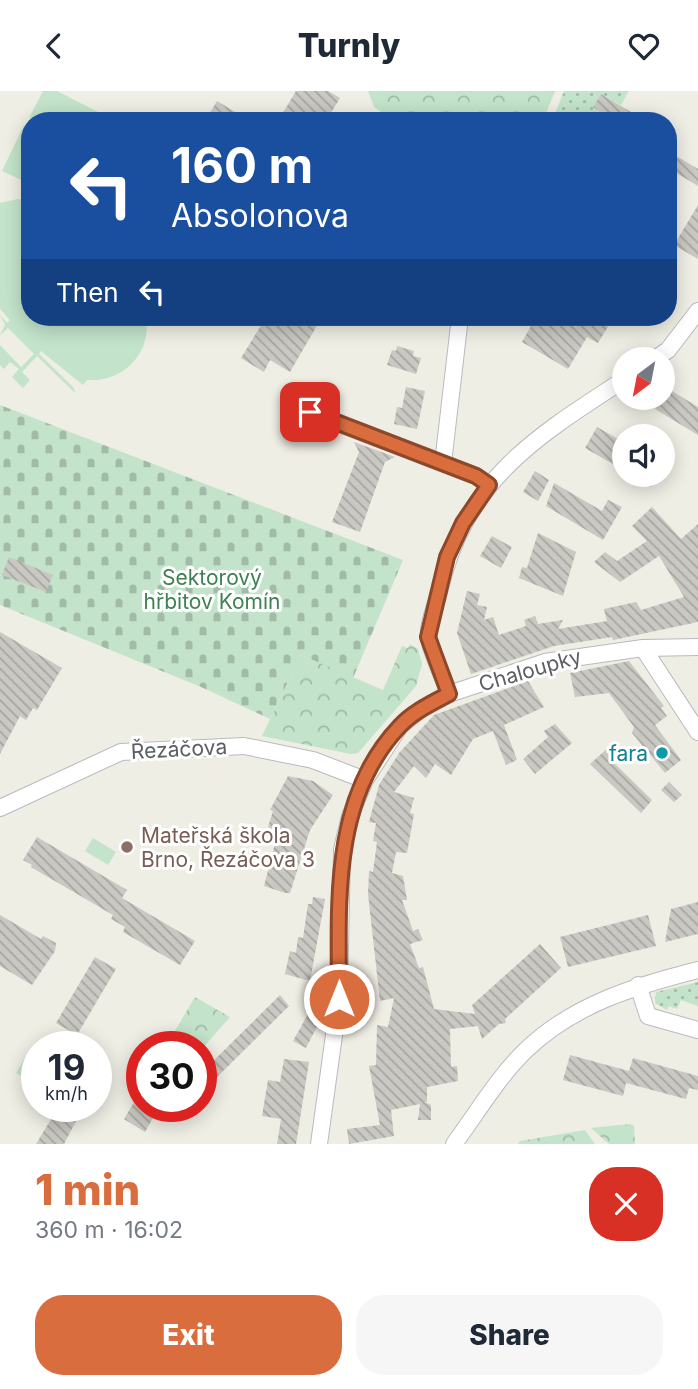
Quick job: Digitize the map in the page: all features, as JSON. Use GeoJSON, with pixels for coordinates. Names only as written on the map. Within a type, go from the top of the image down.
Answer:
{"type":"FeatureCollection","features":[{"type":"Feature","properties":{"kind":"street"},"geometry":{"type":"LineString","coordinates":[[670,347],[698,311]]}},
{"type":"Feature","properties":{"kind":"street"},"geometry":{"type":"LineString","coordinates":[[443,463],[459,326]]}},
{"type":"Feature","properties":{"kind":"street"},"geometry":{"type":"LineString","coordinates":[[449,694],[428,637],[447,557],[463,523],[489,485],[522,450],[612,388]]}},
{"type":"Feature","properties":{"kind":"street"},"geometry":{"type":"LineString","coordinates":[[290,400],[310,412],[476,476],[489,485]]}},
{"type":"Feature","properties":{"kind":"street","name":"Chaloupky"},"geometry":{"type":"LineString","coordinates":[[319,1144],[339,999],[342,849],[350,816],[365,780],[400,726],[420,710],[449,694],[545,661],[643,648],[698,647]]}},
{"type":"Feature","properties":{"kind":"street"},"geometry":{"type":"LineString","coordinates":[[643,648],[698,732]]}},
{"type":"Feature","properties":{"kind":"street","name":"Řezáčova"},"geometry":{"type":"LineString","coordinates":[[0,808],[121,752],[244,746],[313,759],[365,780]]}},
{"type":"Feature","properties":{"kind":"street"},"geometry":{"type":"LineString","coordinates":[[454,1144],[526,1050],[578,1012],[638,985],[698,970]]}},
{"type":"Feature","properties":{"kind":"street"},"geometry":{"type":"LineString","coordinates":[[638,985],[648,1016],[698,1030]]}},
{"type":"Feature","properties":{"kind":"green space"},"geometry":{"type":"Polygon","coordinates":[[[43,91],[57,91],[98,112],[32,112],[43,91]]]}},
{"type":"Feature","properties":{"kind":"green space"},"geometry":{"type":"Polygon","coordinates":[[[368,91],[555,91],[547,112],[381,112],[374,107],[368,91]]]}},
{"type":"Feature","properties":{"kind":"green space"},"geometry":{"type":"Polygon","coordinates":[[[564,91],[629,91],[621,105],[601,94],[594,107],[602,112],[556,112],[564,91]]]}},
{"type":"Feature","properties":{"kind":"green space"},"geometry":{"type":"Polygon","coordinates":[[[21,131],[21,180],[2,171],[21,131]]]}},
{"type":"Feature","properties":{"kind":"green space"},"geometry":{"type":"Polygon","coordinates":[[[21,200],[21,326],[147,326],[139,354],[123,371],[100,379],[87,380],[83,385],[41,351],[39,354],[74,388],[75,393],[37,356],[22,372],[30,380],[23,388],[12,377],[19,369],[10,362],[4,369],[0,365],[0,345],[21,367],[34,354],[8,328],[0,335],[5,325],[0,315],[7,323],[10,320],[0,309],[0,203],[21,200]]]}},
{"type":"Feature","properties":{"kind":"green space","name":"Sektorový hřbitov Komín"},"geometry":{"type":"Polygon","coordinates":[[[0,405],[403,560],[353,678],[301,655],[270,719],[201,687],[0,605],[0,405]]]}},
{"type":"Feature","properties":{"kind":"green space"},"geometry":{"type":"Polygon","coordinates":[[[410,644],[418,649],[422,664],[416,686],[358,753],[351,754],[262,736],[301,655],[383,690],[402,646],[408,648],[410,644]]]}},
{"type":"Feature","properties":{"kind":"green space"},"geometry":{"type":"Polygon","coordinates":[[[93,838],[116,852],[108,865],[85,851],[93,838]]]}},
{"type":"Feature","properties":{"kind":"green space"},"geometry":{"type":"Polygon","coordinates":[[[698,982],[698,1006],[681,1000],[677,1009],[669,1006],[667,1010],[655,1003],[656,992],[698,982]]]}},
{"type":"Feature","properties":{"kind":"green space"},"geometry":{"type":"Polygon","coordinates":[[[195,997],[230,1017],[217,1032],[175,1031],[195,997]]]}},
{"type":"Feature","properties":{"kind":"green space"},"geometry":{"type":"Polygon","coordinates":[[[630,1124],[634,1126],[635,1144],[609,1144],[591,1128],[630,1124]]]}},
{"type":"Feature","properties":{"kind":"green space"},"geometry":{"type":"Polygon","coordinates":[[[585,1130],[595,1144],[518,1144],[520,1141],[585,1130]]]}},
{"type":"Feature","properties":{"kind":"building"},"geometry":{"type":"Polygon","coordinates":[[[296,91],[328,91],[340,98],[331,112],[283,112],[296,91]]]}},
{"type":"Feature","properties":{"kind":"building"},"geometry":{"type":"Polygon","coordinates":[[[601,94],[631,112],[601,112],[593,107],[601,94]]]}},
{"type":"Feature","properties":{"kind":"building"},"geometry":{"type":"Polygon","coordinates":[[[217,101],[235,112],[210,112],[217,101]]]}},
{"type":"Feature","properties":{"kind":"building"},"geometry":{"type":"Polygon","coordinates":[[[677,156],[698,169],[698,186],[677,173],[677,156]]]}},
{"type":"Feature","properties":{"kind":"building"},"geometry":{"type":"Polygon","coordinates":[[[698,205],[698,259],[677,247],[677,240],[698,205]]]}},
{"type":"Feature","properties":{"kind":"building"},"geometry":{"type":"Polygon","coordinates":[[[261,326],[317,326],[290,372],[270,360],[264,372],[241,358],[261,326]]]}},
{"type":"Feature","properties":{"kind":"building"},"geometry":{"type":"Polygon","coordinates":[[[531,326],[608,326],[598,343],[587,337],[568,369],[522,342],[531,326]]]}},
{"type":"Feature","properties":{"kind":"building"},"geometry":{"type":"Polygon","coordinates":[[[397,346],[414,351],[413,356],[421,358],[416,374],[387,365],[392,350],[396,351],[397,346]]]}},
{"type":"Feature","properties":{"kind":"building"},"geometry":{"type":"Polygon","coordinates":[[[406,387],[425,391],[417,429],[394,424],[397,407],[402,408],[406,387]]]}},
{"type":"Feature","properties":{"kind":"building"},"geometry":{"type":"Polygon","coordinates":[[[676,394],[698,407],[698,435],[657,410],[675,410],[676,394]]]}},
{"type":"Feature","properties":{"kind":"building"},"geometry":{"type":"Polygon","coordinates":[[[597,427],[612,436],[612,464],[585,448],[597,427]]]}},
{"type":"Feature","properties":{"kind":"building"},"geometry":{"type":"Polygon","coordinates":[[[354,442],[395,457],[385,462],[360,532],[332,522],[359,452],[354,442]]]}},
{"type":"Feature","properties":{"kind":"building"},"geometry":{"type":"Polygon","coordinates":[[[535,471],[549,480],[538,501],[523,492],[535,471]]]}},
{"type":"Feature","properties":{"kind":"building"},"geometry":{"type":"Polygon","coordinates":[[[554,483],[602,511],[608,500],[622,507],[603,540],[546,506],[554,483]]]}},
{"type":"Feature","properties":{"kind":"building"},"geometry":{"type":"Polygon","coordinates":[[[652,507],[681,539],[698,524],[698,622],[613,640],[612,637],[554,646],[471,674],[457,633],[467,591],[480,594],[477,605],[487,607],[484,620],[493,617],[499,635],[526,626],[524,620],[535,616],[538,624],[563,620],[558,629],[607,621],[604,609],[636,602],[641,610],[684,597],[659,556],[620,582],[594,562],[605,552],[617,561],[647,541],[632,526],[652,507]]]}},
{"type":"Feature","properties":{"kind":"building"},"geometry":{"type":"Polygon","coordinates":[[[538,533],[576,552],[563,596],[519,578],[522,567],[527,568],[538,533]]]}},
{"type":"Feature","properties":{"kind":"building"},"geometry":{"type":"Polygon","coordinates":[[[492,536],[512,547],[501,568],[480,556],[492,536]]]}},
{"type":"Feature","properties":{"kind":"building"},"geometry":{"type":"Polygon","coordinates":[[[9,557],[53,575],[46,592],[2,575],[9,557]]]}},
{"type":"Feature","properties":{"kind":"building"},"geometry":{"type":"Polygon","coordinates":[[[0,632],[62,668],[37,710],[33,708],[26,720],[20,716],[0,754],[0,632]]]}},
{"type":"Feature","properties":{"kind":"building"},"geometry":{"type":"Polygon","coordinates":[[[629,661],[664,706],[661,708],[667,716],[655,725],[681,760],[665,773],[632,733],[634,727],[609,693],[575,697],[570,673],[629,661]]]}},
{"type":"Feature","properties":{"kind":"building"},"geometry":{"type":"Polygon","coordinates":[[[528,681],[544,707],[504,725],[517,760],[506,765],[493,731],[473,739],[451,775],[435,764],[426,778],[414,766],[394,792],[414,798],[410,813],[414,814],[407,853],[396,852],[392,873],[403,876],[407,900],[402,900],[413,931],[418,929],[423,940],[410,944],[419,968],[423,967],[434,1009],[475,1014],[472,1005],[540,944],[561,968],[505,1019],[506,1023],[499,1024],[482,1039],[478,1026],[450,1029],[451,1067],[457,1066],[458,1081],[427,1087],[427,1102],[424,1102],[431,1105],[431,1120],[418,1120],[420,1104],[391,1110],[394,1136],[349,1144],[347,1129],[380,1125],[369,1066],[376,1065],[377,1025],[388,1027],[394,998],[380,1001],[368,894],[369,871],[373,872],[377,842],[373,841],[376,823],[369,822],[379,785],[399,753],[434,715],[528,681]]]}},
{"type":"Feature","properties":{"kind":"building"},"geometry":{"type":"Polygon","coordinates":[[[555,724],[572,743],[535,774],[523,759],[548,737],[544,731],[555,724]]]}},
{"type":"Feature","properties":{"kind":"building"},"geometry":{"type":"Polygon","coordinates":[[[610,746],[618,754],[612,761],[652,800],[641,813],[590,764],[610,746]]]}},
{"type":"Feature","properties":{"kind":"building"},"geometry":{"type":"Polygon","coordinates":[[[288,776],[313,781],[333,795],[310,830],[290,893],[285,893],[264,886],[278,832],[268,827],[273,811],[270,810],[288,776]]]}},
{"type":"Feature","properties":{"kind":"building"},"geometry":{"type":"Polygon","coordinates":[[[669,782],[682,795],[674,802],[661,790],[669,782]]]}},
{"type":"Feature","properties":{"kind":"building"},"geometry":{"type":"Polygon","coordinates":[[[37,837],[127,890],[122,898],[195,941],[180,965],[123,932],[125,927],[111,919],[113,915],[23,860],[37,837]]]}},
{"type":"Feature","properties":{"kind":"building"},"geometry":{"type":"Polygon","coordinates":[[[313,897],[325,899],[310,981],[285,974],[290,951],[296,953],[298,937],[303,938],[308,904],[312,904],[313,897]]]}},
{"type":"Feature","properties":{"kind":"building"},"geometry":{"type":"Polygon","coordinates":[[[698,902],[698,934],[665,942],[671,909],[698,902]]]}},
{"type":"Feature","properties":{"kind":"building"},"geometry":{"type":"Polygon","coordinates":[[[0,915],[41,939],[43,936],[56,943],[55,951],[32,985],[0,966],[0,915]]]}},
{"type":"Feature","properties":{"kind":"building"},"geometry":{"type":"Polygon","coordinates":[[[648,915],[656,946],[568,967],[560,937],[648,915]]]}},
{"type":"Feature","properties":{"kind":"building"},"geometry":{"type":"Polygon","coordinates":[[[95,957],[116,969],[79,1031],[70,1031],[56,1023],[95,957]]]}},
{"type":"Feature","properties":{"kind":"building"},"geometry":{"type":"Polygon","coordinates":[[[280,995],[289,1006],[217,1077],[217,1057],[280,995]]]}},
{"type":"Feature","properties":{"kind":"building"},"geometry":{"type":"Polygon","coordinates":[[[312,1007],[324,1013],[306,1048],[293,1041],[312,1007]]]}},
{"type":"Feature","properties":{"kind":"building"},"geometry":{"type":"Polygon","coordinates":[[[570,1055],[629,1071],[633,1058],[698,1076],[698,1090],[689,1088],[686,1099],[626,1083],[623,1096],[563,1080],[570,1055]]]}},
{"type":"Feature","properties":{"kind":"building"},"geometry":{"type":"Polygon","coordinates":[[[284,1059],[309,1062],[296,1144],[277,1144],[281,1119],[262,1116],[268,1080],[280,1082],[284,1059]]]}},
{"type":"Feature","properties":{"kind":"building"},"geometry":{"type":"Polygon","coordinates":[[[49,1122],[76,1122],[64,1144],[36,1144],[49,1122]]]}},
{"type":"Feature","properties":{"kind":"building"},"geometry":{"type":"Polygon","coordinates":[[[129,1122],[151,1122],[145,1132],[129,1122]]]}},
{"type":"Feature","properties":{"kind":"place","name":"fara"},"geometry":{"type":"Point","coordinates":[662,753]}},
{"type":"Feature","properties":{"kind":"place","name":"Mateřská škola Brno, Řezáčova 3"},"geometry":{"type":"Point","coordinates":[127,847]}},
{"type":"Feature","properties":{"kind":"route"},"geometry":{"type":"LineString","coordinates":[[310,412],[476,476],[489,485],[463,523],[447,557],[428,637],[449,694],[420,710],[400,726],[365,780],[350,816],[342,849],[339,999]]}}]}
